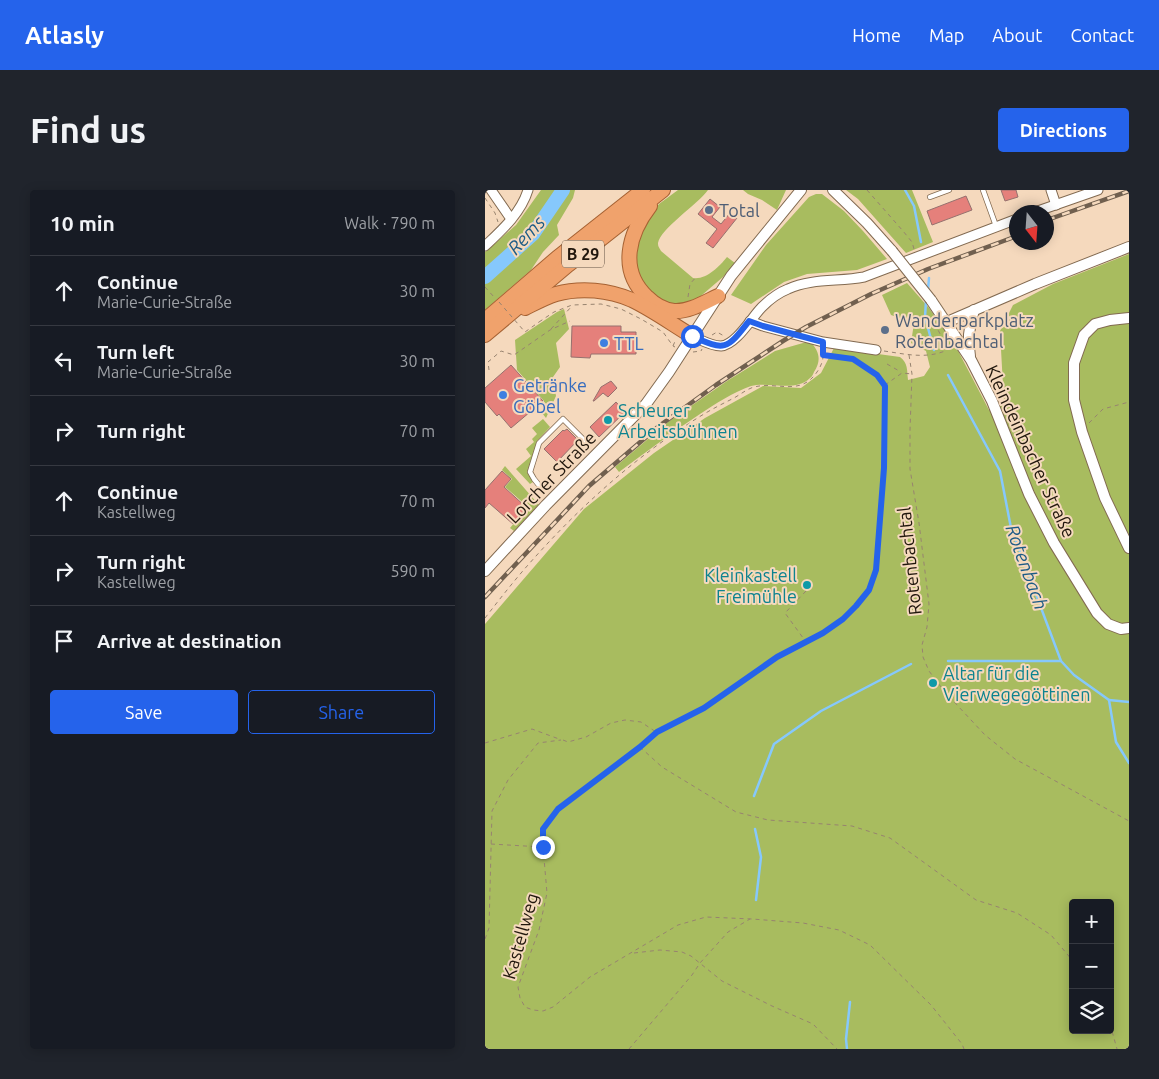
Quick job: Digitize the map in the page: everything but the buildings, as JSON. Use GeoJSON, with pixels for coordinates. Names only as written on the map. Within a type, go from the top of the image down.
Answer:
{"type":"FeatureCollection","features":[{"type":"Feature","properties":{"kind":"highway","name":"B 29"},"geometry":{"type":"LineString","coordinates":[[485,320],[557,258],[643,190]]}},
{"type":"Feature","properties":{"kind":"highway","name":"B 29"},"geometry":{"type":"LineString","coordinates":[[485,335],[568,265],[663,190]]}},
{"type":"Feature","properties":{"kind":"highway"},"geometry":{"type":"LineString","coordinates":[[663,190],[641,219],[636,229],[631,245],[630,270],[642,293],[687,325],[692,336]]}},
{"type":"Feature","properties":{"kind":"highway"},"geometry":{"type":"LineString","coordinates":[[503,319],[555,294],[574,291],[595,291],[631,300],[692,336]]}},
{"type":"Feature","properties":{"kind":"highway"},"geometry":{"type":"LineString","coordinates":[[666,309],[674,311],[692,308],[718,296]]}},
{"type":"Feature","properties":{"kind":"street"},"geometry":{"type":"LineString","coordinates":[[491,190],[511,218]]}},
{"type":"Feature","properties":{"kind":"street"},"geometry":{"type":"LineString","coordinates":[[485,246],[511,218],[524,201],[528,190]]}},
{"type":"Feature","properties":{"kind":"street","name":"Lorcher Straße"},"geometry":{"type":"LineString","coordinates":[[485,570],[646,404],[749,253],[793,195],[801,190]]}},
{"type":"Feature","properties":{"kind":"street","name":"Kleindeinbacher Straße"},"geometry":{"type":"LineString","coordinates":[[833,190],[867,223],[892,252],[944,319],[971,360],[992,401],[1029,494],[1054,542],[1097,613],[1108,624],[1121,629],[1129,628]]}},
{"type":"Feature","properties":{"kind":"street"},"geometry":{"type":"LineString","coordinates":[[1051,190],[1056,205],[1098,190]]}},
{"type":"Feature","properties":{"kind":"street"},"geometry":{"type":"LineString","coordinates":[[692,336],[716,346],[726,345],[733,341],[749,321],[773,297],[793,287],[815,282],[864,277],[1009,222]]}},
{"type":"Feature","properties":{"kind":"street"},"geometry":{"type":"LineString","coordinates":[[944,319],[974,310],[1129,247]]}},
{"type":"Feature","properties":{"kind":"street"},"geometry":{"type":"LineString","coordinates":[[971,360],[968,345],[974,310]]}},
{"type":"Feature","properties":{"kind":"street"},"geometry":{"type":"LineString","coordinates":[[1129,318],[1095,324],[1084,334],[1074,363],[1074,400],[1081,432],[1105,498],[1129,548]]}},
{"type":"Feature","properties":{"kind":"street"},"geometry":{"type":"LineString","coordinates":[[749,321],[823,342],[876,350]]}},
{"type":"Feature","properties":{"kind":"lane"},"geometry":{"type":"LineString","coordinates":[[930,197],[949,190]]}},
{"type":"Feature","properties":{"kind":"lane"},"geometry":{"type":"LineString","coordinates":[[983,190],[996,226]]}},
{"type":"Feature","properties":{"kind":"lane"},"geometry":{"type":"LineString","coordinates":[[542,489],[531,472],[539,443],[563,418],[587,443]]}},
{"type":"Feature","properties":{"kind":"path"},"geometry":{"type":"LineString","coordinates":[[867,190],[912,242],[915,258]]}},
{"type":"Feature","properties":{"kind":"path"},"geometry":{"type":"LineString","coordinates":[[485,198],[495,213],[501,230]]}},
{"type":"Feature","properties":{"kind":"path"},"geometry":{"type":"LineString","coordinates":[[485,286],[494,297]]}},
{"type":"Feature","properties":{"kind":"path"},"geometry":{"type":"LineString","coordinates":[[499,302],[525,332],[554,312],[572,305],[601,304],[621,309],[641,319],[663,332],[673,346],[689,356],[691,353],[701,350],[717,332],[727,337]]}},
{"type":"Feature","properties":{"kind":"path"},"geometry":{"type":"LineString","coordinates":[[550,330],[572,305]]}},
{"type":"Feature","properties":{"kind":"path"},"geometry":{"type":"LineString","coordinates":[[876,350],[909,355],[931,355],[945,351],[945,344],[936,328],[935,322],[935,319],[944,319]]}},
{"type":"Feature","properties":{"kind":"path"},"geometry":{"type":"LineString","coordinates":[[489,370],[488,362],[501,350],[514,355],[550,330],[570,321]]}},
{"type":"Feature","properties":{"kind":"path"},"geometry":{"type":"LineString","coordinates":[[485,618],[529,564],[582,508],[615,478],[663,442],[704,415],[751,388],[761,386],[794,387],[811,380],[820,368],[823,342]]}},
{"type":"Feature","properties":{"kind":"path"},"geometry":{"type":"LineString","coordinates":[[823,355],[853,359],[877,375],[885,386],[902,373]]}},
{"type":"Feature","properties":{"kind":"path","name":"Rotenbachtal"},"geometry":{"type":"LineString","coordinates":[[909,355],[913,374],[910,469],[929,604],[927,626],[922,645],[923,657],[929,671],[944,691],[985,735],[1015,759],[1129,821]]}},
{"type":"Feature","properties":{"kind":"path"},"geometry":{"type":"LineString","coordinates":[[887,364],[902,373],[913,374]]}},
{"type":"Feature","properties":{"kind":"path","name":"Kastellweg"},"geometry":{"type":"LineString","coordinates":[[633,953],[590,977],[553,1007],[543,1011],[525,1007],[520,998],[518,987],[539,930],[547,893],[543,829],[558,809],[657,732],[704,708],[777,657],[823,633],[843,619],[869,590],[876,570],[884,468],[885,386]]}},
{"type":"Feature","properties":{"kind":"path"},"geometry":{"type":"LineString","coordinates":[[1081,432],[1103,409],[1129,402]]}},
{"type":"Feature","properties":{"kind":"path"},"geometry":{"type":"LineString","coordinates":[[806,591],[785,613],[807,642]]}},
{"type":"Feature","properties":{"kind":"path"},"geometry":{"type":"LineString","coordinates":[[485,742],[532,729],[568,742],[586,737],[611,723],[625,720],[641,722],[657,732]]}},
{"type":"Feature","properties":{"kind":"path"},"geometry":{"type":"LineString","coordinates":[[485,939],[489,928],[492,811],[507,780],[538,743],[561,740]]}},
{"type":"Feature","properties":{"kind":"path"},"geometry":{"type":"LineString","coordinates":[[640,747],[661,767],[736,812],[768,820],[852,826],[890,838],[975,900],[1017,913],[1051,935],[1069,956]]}},
{"type":"Feature","properties":{"kind":"path"},"geometry":{"type":"LineString","coordinates":[[491,844],[543,847]]}},
{"type":"Feature","properties":{"kind":"path"},"geometry":{"type":"LineString","coordinates":[[633,953],[679,926],[706,917],[752,918],[839,930],[870,945],[931,1006],[964,1049]]}},
{"type":"Feature","properties":{"kind":"path"},"geometry":{"type":"LineString","coordinates":[[629,1049],[728,932],[752,918]]}},
{"type":"Feature","properties":{"kind":"path"},"geometry":{"type":"LineString","coordinates":[[633,953],[660,950],[682,952],[691,956],[722,981],[813,1024],[837,1049]]}},
{"type":"Feature","properties":{"kind":"path"},"geometry":{"type":"LineString","coordinates":[[1113,1034],[1117,1049]]}},
{"type":"Feature","properties":{"kind":"green space"},"geometry":{"type":"Polygon","coordinates":[[[541,190],[575,190],[573,198],[557,225],[559,235],[543,252],[531,270],[485,310],[485,252],[516,225],[541,190]]]}},
{"type":"Feature","properties":{"kind":"green space"},"geometry":{"type":"Polygon","coordinates":[[[678,190],[708,190],[660,237],[658,246],[661,251],[693,278],[707,275],[716,269],[727,257],[735,263],[723,277],[695,301],[682,305],[667,304],[648,292],[636,273],[636,241],[645,223],[659,204],[678,190]]]}},
{"type":"Feature","properties":{"kind":"green space"},"geometry":{"type":"Polygon","coordinates":[[[743,190],[786,190],[777,210],[743,190]]]}},
{"type":"Feature","properties":{"kind":"green space"},"geometry":{"type":"Polygon","coordinates":[[[846,190],[912,190],[933,242],[906,253],[858,199],[846,190]]]}},
{"type":"Feature","properties":{"kind":"green space"},"geometry":{"type":"Polygon","coordinates":[[[822,194],[844,211],[887,259],[857,270],[807,274],[784,282],[751,304],[731,295],[766,245],[809,197],[822,194]]]}},
{"type":"Feature","properties":{"kind":"green space"},"geometry":{"type":"Polygon","coordinates":[[[1129,254],[1129,1049],[485,1049],[485,624],[584,509],[654,453],[705,418],[763,386],[801,388],[821,373],[834,348],[900,357],[906,364],[908,380],[924,376],[930,367],[926,351],[911,343],[914,323],[891,315],[882,295],[907,283],[929,308],[955,345],[989,410],[1004,404],[1000,331],[1013,305],[1053,284],[1129,254]]]}},
{"type":"Feature","properties":{"kind":"green space"},"geometry":{"type":"Polygon","coordinates":[[[564,309],[569,329],[556,343],[560,367],[553,377],[556,396],[546,418],[542,413],[544,401],[517,370],[515,340],[564,309]]]}},
{"type":"Feature","properties":{"kind":"green space"},"geometry":{"type":"Polygon","coordinates":[[[810,341],[816,348],[819,360],[812,376],[804,382],[789,386],[751,386],[725,398],[700,414],[619,472],[615,467],[668,422],[727,381],[775,351],[810,341]]]}},
{"type":"Feature","properties":{"kind":"green space"},"geometry":{"type":"Polygon","coordinates":[[[543,419],[550,427],[537,441],[529,473],[533,482],[530,484],[516,469],[531,456],[526,449],[534,442],[532,439],[537,434],[532,428],[543,419]]]}},
{"type":"Feature","properties":{"kind":"green space"},"geometry":{"type":"Polygon","coordinates":[[[505,466],[539,505],[514,531],[510,528],[528,507],[505,487],[512,479],[502,470],[505,466]]]}},
{"type":"Feature","properties":{"kind":"waterway","name":"Rems"},"geometry":{"type":"LineString","coordinates":[[485,277],[533,234],[563,190]]}},
{"type":"Feature","properties":{"kind":"waterway","name":"Rotenbach"},"geometry":{"type":"LineString","coordinates":[[905,190],[914,206],[921,242]]}},
{"type":"Feature","properties":{"kind":"waterway","name":"Rotenbach"},"geometry":{"type":"LineString","coordinates":[[928,290],[929,278]]}},
{"type":"Feature","properties":{"kind":"waterway","name":"Rotenbach"},"geometry":{"type":"LineString","coordinates":[[926,301],[925,317],[934,350]]}},
{"type":"Feature","properties":{"kind":"waterway","name":"Rotenbach"},"geometry":{"type":"LineString","coordinates":[[948,375],[1000,471],[1011,528],[1061,661],[1074,675],[1109,700],[1116,742],[1129,763]]}},
{"type":"Feature","properties":{"kind":"waterway"},"geometry":{"type":"LineString","coordinates":[[948,661],[1061,661]]}},
{"type":"Feature","properties":{"kind":"waterway"},"geometry":{"type":"LineString","coordinates":[[754,796],[774,744],[821,711],[911,664]]}},
{"type":"Feature","properties":{"kind":"waterway"},"geometry":{"type":"LineString","coordinates":[[1109,700],[1129,702]]}},
{"type":"Feature","properties":{"kind":"waterway"},"geometry":{"type":"LineString","coordinates":[[755,829],[761,857],[756,900]]}},
{"type":"Feature","properties":{"kind":"waterway"},"geometry":{"type":"LineString","coordinates":[[847,1049],[846,1039],[850,1002]]}},
{"type":"Feature","properties":{"kind":"railway"},"geometry":{"type":"LineString","coordinates":[[1054,218],[1129,191]]}},
{"type":"Feature","properties":{"kind":"railway"},"geometry":{"type":"LineString","coordinates":[[485,597],[589,486],[659,426],[716,385],[806,327],[871,294],[928,269],[1009,239]]}},
{"type":"Feature","properties":{"kind":"place","name":"Total"},"geometry":{"type":"Point","coordinates":[709,210]}},
{"type":"Feature","properties":{"kind":"place","name":"Wanderparkplatz Rotenbachtal"},"geometry":{"type":"Point","coordinates":[885,330]}},
{"type":"Feature","properties":{"kind":"place","name":"TTL"},"geometry":{"type":"Point","coordinates":[604,343]}},
{"type":"Feature","properties":{"kind":"place","name":"Getränke Göbel"},"geometry":{"type":"Point","coordinates":[503,395]}},
{"type":"Feature","properties":{"kind":"place","name":"Scheurer Arbeitsbühnen"},"geometry":{"type":"Point","coordinates":[608,420]}},
{"type":"Feature","properties":{"kind":"place","name":"Kleinkastell Freimühle"},"geometry":{"type":"Point","coordinates":[807,585]}},
{"type":"Feature","properties":{"kind":"place","name":"Altar für die Vierwegegöttinen"},"geometry":{"type":"Point","coordinates":[933,683]}},
{"type":"Feature","properties":{"kind":"route"},"geometry":{"type":"LineString","coordinates":[[543,847],[543,829],[558,809],[657,732],[704,708],[777,657],[823,633],[843,619],[869,590],[876,570],[884,468],[885,386],[877,375],[853,359],[823,355],[823,342],[749,321],[733,341],[726,345],[711,345],[692,336]]}}]}
